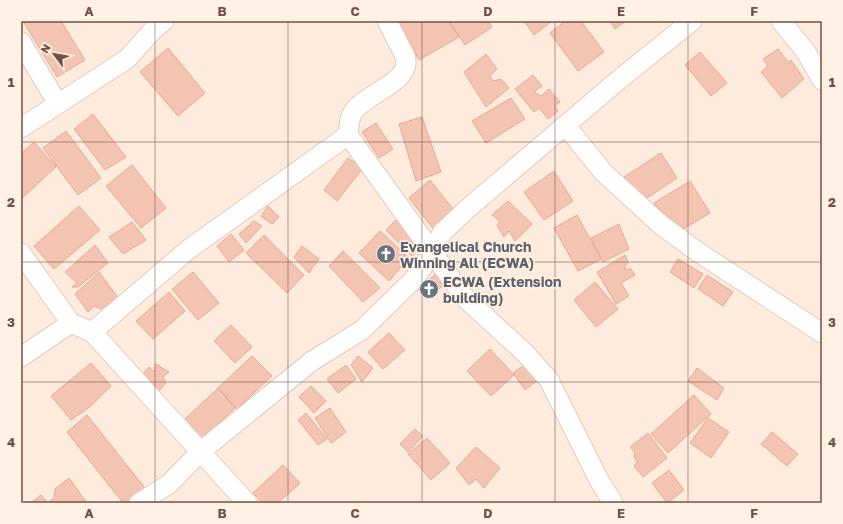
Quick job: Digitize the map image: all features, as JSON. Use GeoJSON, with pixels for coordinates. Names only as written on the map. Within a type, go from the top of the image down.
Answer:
{"type":"FeatureCollection","features":[{"type":"Feature","properties":{"kind":"street"},"geometry":{"type":"LineString","coordinates":[[21,128],[127,59],[153,30],[164,21]]}},
{"type":"Feature","properties":{"kind":"street"},"geometry":{"type":"LineString","coordinates":[[387,21],[405,56],[407,62],[406,68],[402,76],[359,104],[351,114],[348,135],[432,254],[466,299],[525,353],[549,380],[599,480],[613,503]]}},
{"type":"Feature","properties":{"kind":"street"},"geometry":{"type":"LineString","coordinates":[[781,21],[806,52],[822,80]]}},
{"type":"Feature","properties":{"kind":"street"},"geometry":{"type":"LineString","coordinates":[[139,503],[169,484],[200,452],[312,362],[362,330],[413,280],[432,254],[442,233],[447,228],[688,22]]}},
{"type":"Feature","properties":{"kind":"street"},"geometry":{"type":"LineString","coordinates":[[21,42],[58,104]]}},
{"type":"Feature","properties":{"kind":"street"},"geometry":{"type":"LineString","coordinates":[[566,126],[603,172],[661,225],[695,250],[822,333]]}},
{"type":"Feature","properties":{"kind":"street"},"geometry":{"type":"LineString","coordinates":[[92,332],[189,249],[348,135]]}},
{"type":"Feature","properties":{"kind":"street"},"geometry":{"type":"LineString","coordinates":[[21,253],[71,323],[92,332],[247,503]]}},
{"type":"Feature","properties":{"kind":"street"},"geometry":{"type":"LineString","coordinates":[[21,357],[71,323]]}},
{"type":"Feature","properties":{"kind":"building"},"geometry":{"type":"Polygon","coordinates":[[[23,21],[61,21],[85,60],[57,77],[23,21]]]}},
{"type":"Feature","properties":{"kind":"building"},"geometry":{"type":"Polygon","coordinates":[[[449,21],[459,37],[419,60],[397,22],[449,21]]]}},
{"type":"Feature","properties":{"kind":"building"},"geometry":{"type":"Polygon","coordinates":[[[449,21],[488,21],[492,27],[465,45],[449,21]]]}},
{"type":"Feature","properties":{"kind":"building"},"geometry":{"type":"Polygon","coordinates":[[[524,21],[552,21],[534,35],[524,21]]]}},
{"type":"Feature","properties":{"kind":"building"},"geometry":{"type":"Polygon","coordinates":[[[565,21],[581,21],[604,52],[578,71],[550,33],[565,21]]]}},
{"type":"Feature","properties":{"kind":"building"},"geometry":{"type":"Polygon","coordinates":[[[610,21],[626,21],[615,29],[610,21]]]}},
{"type":"Feature","properties":{"kind":"building"},"geometry":{"type":"Polygon","coordinates":[[[168,48],[205,93],[178,116],[140,72],[168,48]]]}},
{"type":"Feature","properties":{"kind":"building"},"geometry":{"type":"Polygon","coordinates":[[[778,49],[789,63],[791,60],[804,79],[782,98],[761,72],[768,66],[763,59],[778,49]]]}},
{"type":"Feature","properties":{"kind":"building"},"geometry":{"type":"Polygon","coordinates":[[[700,52],[727,83],[711,96],[685,65],[700,52]]]}},
{"type":"Feature","properties":{"kind":"building"},"geometry":{"type":"Polygon","coordinates":[[[486,54],[497,69],[490,76],[493,81],[501,79],[509,88],[486,107],[464,72],[486,54]]]}},
{"type":"Feature","properties":{"kind":"building"},"geometry":{"type":"Polygon","coordinates":[[[533,75],[542,86],[534,92],[541,96],[549,89],[560,102],[555,106],[558,111],[548,119],[539,108],[534,112],[515,89],[533,75]]]}},
{"type":"Feature","properties":{"kind":"building"},"geometry":{"type":"Polygon","coordinates":[[[511,98],[525,119],[486,143],[472,121],[511,98]]]}},
{"type":"Feature","properties":{"kind":"building"},"geometry":{"type":"Polygon","coordinates":[[[93,114],[126,157],[105,170],[74,129],[93,114]]]}},
{"type":"Feature","properties":{"kind":"building"},"geometry":{"type":"Polygon","coordinates":[[[422,117],[441,172],[416,181],[399,124],[422,117]]]}},
{"type":"Feature","properties":{"kind":"building"},"geometry":{"type":"Polygon","coordinates":[[[376,123],[393,149],[379,158],[362,132],[376,123]]]}},
{"type":"Feature","properties":{"kind":"building"},"geometry":{"type":"Polygon","coordinates":[[[66,131],[101,178],[78,195],[43,148],[66,131]]]}},
{"type":"Feature","properties":{"kind":"building"},"geometry":{"type":"Polygon","coordinates":[[[34,142],[56,167],[21,199],[21,154],[34,142]]]}},
{"type":"Feature","properties":{"kind":"building"},"geometry":{"type":"Polygon","coordinates":[[[661,153],[677,178],[641,202],[624,177],[661,153]]]}},
{"type":"Feature","properties":{"kind":"building"},"geometry":{"type":"Polygon","coordinates":[[[348,158],[363,168],[337,201],[324,190],[348,158]]]}},
{"type":"Feature","properties":{"kind":"building"},"geometry":{"type":"Polygon","coordinates":[[[132,165],[166,208],[141,228],[106,186],[132,165]]]}},
{"type":"Feature","properties":{"kind":"building"},"geometry":{"type":"Polygon","coordinates":[[[554,171],[573,201],[544,220],[524,192],[554,171]]]}},
{"type":"Feature","properties":{"kind":"building"},"geometry":{"type":"Polygon","coordinates":[[[430,180],[457,214],[435,231],[409,198],[430,180]]]}},
{"type":"Feature","properties":{"kind":"building"},"geometry":{"type":"Polygon","coordinates":[[[690,181],[710,213],[677,233],[668,226],[654,203],[690,181]]]}},
{"type":"Feature","properties":{"kind":"building"},"geometry":{"type":"Polygon","coordinates":[[[508,201],[532,224],[515,241],[509,231],[504,237],[497,225],[500,221],[492,215],[508,201]]]}},
{"type":"Feature","properties":{"kind":"building"},"geometry":{"type":"Polygon","coordinates":[[[79,206],[100,230],[54,269],[34,246],[79,206]]]}},
{"type":"Feature","properties":{"kind":"building"},"geometry":{"type":"Polygon","coordinates":[[[268,206],[279,217],[272,224],[261,216],[268,206]]]}},
{"type":"Feature","properties":{"kind":"building"},"geometry":{"type":"Polygon","coordinates":[[[577,215],[601,259],[578,271],[554,228],[577,215]]]}},
{"type":"Feature","properties":{"kind":"building"},"geometry":{"type":"Polygon","coordinates":[[[398,218],[424,243],[412,256],[386,230],[398,218]]]}},
{"type":"Feature","properties":{"kind":"building"},"geometry":{"type":"Polygon","coordinates":[[[254,221],[262,226],[246,243],[239,234],[254,221]]]}},
{"type":"Feature","properties":{"kind":"building"},"geometry":{"type":"Polygon","coordinates":[[[132,222],[146,240],[123,254],[109,237],[132,222]]]}},
{"type":"Feature","properties":{"kind":"building"},"geometry":{"type":"Polygon","coordinates":[[[619,224],[629,249],[603,262],[591,238],[619,224]]]}},
{"type":"Feature","properties":{"kind":"building"},"geometry":{"type":"Polygon","coordinates":[[[380,231],[409,258],[389,281],[359,253],[380,231]]]}},
{"type":"Feature","properties":{"kind":"building"},"geometry":{"type":"Polygon","coordinates":[[[231,234],[244,250],[229,262],[217,246],[231,234]]]}},
{"type":"Feature","properties":{"kind":"building"},"geometry":{"type":"Polygon","coordinates":[[[264,235],[304,275],[287,293],[246,253],[264,235]]]}},
{"type":"Feature","properties":{"kind":"building"},"geometry":{"type":"Polygon","coordinates":[[[95,245],[108,263],[78,287],[72,287],[77,283],[65,272],[95,245]]]}},
{"type":"Feature","properties":{"kind":"building"},"geometry":{"type":"Polygon","coordinates":[[[302,246],[319,259],[309,273],[294,257],[302,246]]]}},
{"type":"Feature","properties":{"kind":"building"},"geometry":{"type":"Polygon","coordinates":[[[343,251],[380,288],[363,302],[329,266],[343,251]]]}},
{"type":"Feature","properties":{"kind":"building"},"geometry":{"type":"Polygon","coordinates":[[[625,255],[628,262],[624,269],[631,269],[635,275],[621,283],[629,296],[616,304],[597,272],[625,255]]]}},
{"type":"Feature","properties":{"kind":"building"},"geometry":{"type":"Polygon","coordinates":[[[678,259],[703,274],[694,288],[670,272],[678,259]]]}},
{"type":"Feature","properties":{"kind":"building"},"geometry":{"type":"Polygon","coordinates":[[[99,272],[122,303],[108,310],[106,305],[101,309],[94,306],[88,312],[75,294],[99,272]]]}},
{"type":"Feature","properties":{"kind":"building"},"geometry":{"type":"Polygon","coordinates":[[[193,272],[219,303],[198,320],[172,289],[193,272]]]}},
{"type":"Feature","properties":{"kind":"building"},"geometry":{"type":"Polygon","coordinates":[[[438,272],[447,282],[427,299],[418,289],[438,272]]]}},
{"type":"Feature","properties":{"kind":"building"},"geometry":{"type":"Polygon","coordinates":[[[707,275],[733,292],[723,306],[698,289],[707,275]]]}},
{"type":"Feature","properties":{"kind":"building"},"geometry":{"type":"Polygon","coordinates":[[[595,282],[618,309],[596,327],[574,300],[595,282]]]}},
{"type":"Feature","properties":{"kind":"building"},"geometry":{"type":"Polygon","coordinates":[[[169,292],[185,311],[153,339],[136,321],[169,292]]]}},
{"type":"Feature","properties":{"kind":"building"},"geometry":{"type":"Polygon","coordinates":[[[231,325],[252,347],[235,363],[214,341],[231,325]]]}},
{"type":"Feature","properties":{"kind":"building"},"geometry":{"type":"Polygon","coordinates":[[[389,333],[405,350],[383,369],[368,352],[389,333]]]}},
{"type":"Feature","properties":{"kind":"building"},"geometry":{"type":"Polygon","coordinates":[[[490,349],[514,375],[491,396],[467,371],[490,349]]]}},
{"type":"Feature","properties":{"kind":"building"},"geometry":{"type":"Polygon","coordinates":[[[252,356],[272,376],[237,409],[218,388],[252,356]]]}},
{"type":"Feature","properties":{"kind":"building"},"geometry":{"type":"Polygon","coordinates":[[[358,356],[373,368],[362,382],[351,365],[358,356]]]}},
{"type":"Feature","properties":{"kind":"building"},"geometry":{"type":"Polygon","coordinates":[[[91,363],[111,386],[91,406],[71,420],[51,396],[91,363]]]}},
{"type":"Feature","properties":{"kind":"building"},"geometry":{"type":"Polygon","coordinates":[[[527,363],[539,379],[525,390],[513,373],[527,363]]]}},
{"type":"Feature","properties":{"kind":"building"},"geometry":{"type":"Polygon","coordinates":[[[156,364],[169,372],[163,377],[166,383],[157,393],[142,375],[149,367],[154,372],[156,364]]]}},
{"type":"Feature","properties":{"kind":"building"},"geometry":{"type":"Polygon","coordinates":[[[346,365],[356,379],[338,393],[327,379],[346,365]]]}},
{"type":"Feature","properties":{"kind":"building"},"geometry":{"type":"Polygon","coordinates":[[[697,368],[724,388],[717,400],[688,381],[697,368]]]}},
{"type":"Feature","properties":{"kind":"building"},"geometry":{"type":"Polygon","coordinates":[[[311,386],[326,401],[314,413],[299,397],[311,386]]]}},
{"type":"Feature","properties":{"kind":"building"},"geometry":{"type":"Polygon","coordinates":[[[218,388],[235,408],[202,439],[184,420],[218,388]]]}},
{"type":"Feature","properties":{"kind":"building"},"geometry":{"type":"Polygon","coordinates":[[[694,395],[711,414],[668,453],[651,434],[694,395]]]}},
{"type":"Feature","properties":{"kind":"building"},"geometry":{"type":"Polygon","coordinates":[[[330,408],[346,432],[331,443],[315,418],[330,408]]]}},
{"type":"Feature","properties":{"kind":"building"},"geometry":{"type":"Polygon","coordinates":[[[306,413],[327,439],[318,445],[298,420],[306,413]]]}},
{"type":"Feature","properties":{"kind":"building"},"geometry":{"type":"Polygon","coordinates":[[[87,415],[145,488],[126,503],[123,503],[67,432],[87,415]]]}},
{"type":"Feature","properties":{"kind":"building"},"geometry":{"type":"Polygon","coordinates":[[[708,418],[729,432],[711,458],[690,443],[708,418]]]}},
{"type":"Feature","properties":{"kind":"building"},"geometry":{"type":"Polygon","coordinates":[[[415,429],[423,436],[408,452],[400,444],[415,429]]]}},
{"type":"Feature","properties":{"kind":"building"},"geometry":{"type":"Polygon","coordinates":[[[772,432],[798,454],[787,466],[761,444],[772,432]]]}},
{"type":"Feature","properties":{"kind":"building"},"geometry":{"type":"Polygon","coordinates":[[[648,433],[667,458],[643,477],[634,466],[637,462],[634,456],[635,453],[630,447],[648,433]]]}},
{"type":"Feature","properties":{"kind":"building"},"geometry":{"type":"Polygon","coordinates":[[[427,438],[450,463],[431,480],[408,454],[427,438]]]}},
{"type":"Feature","properties":{"kind":"building"},"geometry":{"type":"Polygon","coordinates":[[[476,447],[500,468],[484,488],[476,479],[469,485],[456,468],[476,447]]]}},
{"type":"Feature","properties":{"kind":"building"},"geometry":{"type":"Polygon","coordinates":[[[283,465],[300,483],[278,503],[263,503],[253,493],[283,465]]]}},
{"type":"Feature","properties":{"kind":"building"},"geometry":{"type":"Polygon","coordinates":[[[669,470],[684,490],[667,503],[652,483],[669,470]]]}},
{"type":"Feature","properties":{"kind":"building"},"geometry":{"type":"Polygon","coordinates":[[[69,478],[87,503],[48,503],[54,498],[55,489],[69,478]]]}},
{"type":"Feature","properties":{"kind":"building"},"geometry":{"type":"Polygon","coordinates":[[[41,495],[48,503],[31,503],[41,495]]]}},
{"type":"Feature","properties":{"kind":"place","name":"Evangelical Church Winning All (ECWA)"},"geometry":{"type":"Point","coordinates":[386,254]}},
{"type":"Feature","properties":{"kind":"place","name":"ECWA (Extension building)"},"geometry":{"type":"Point","coordinates":[429,289]}}]}
